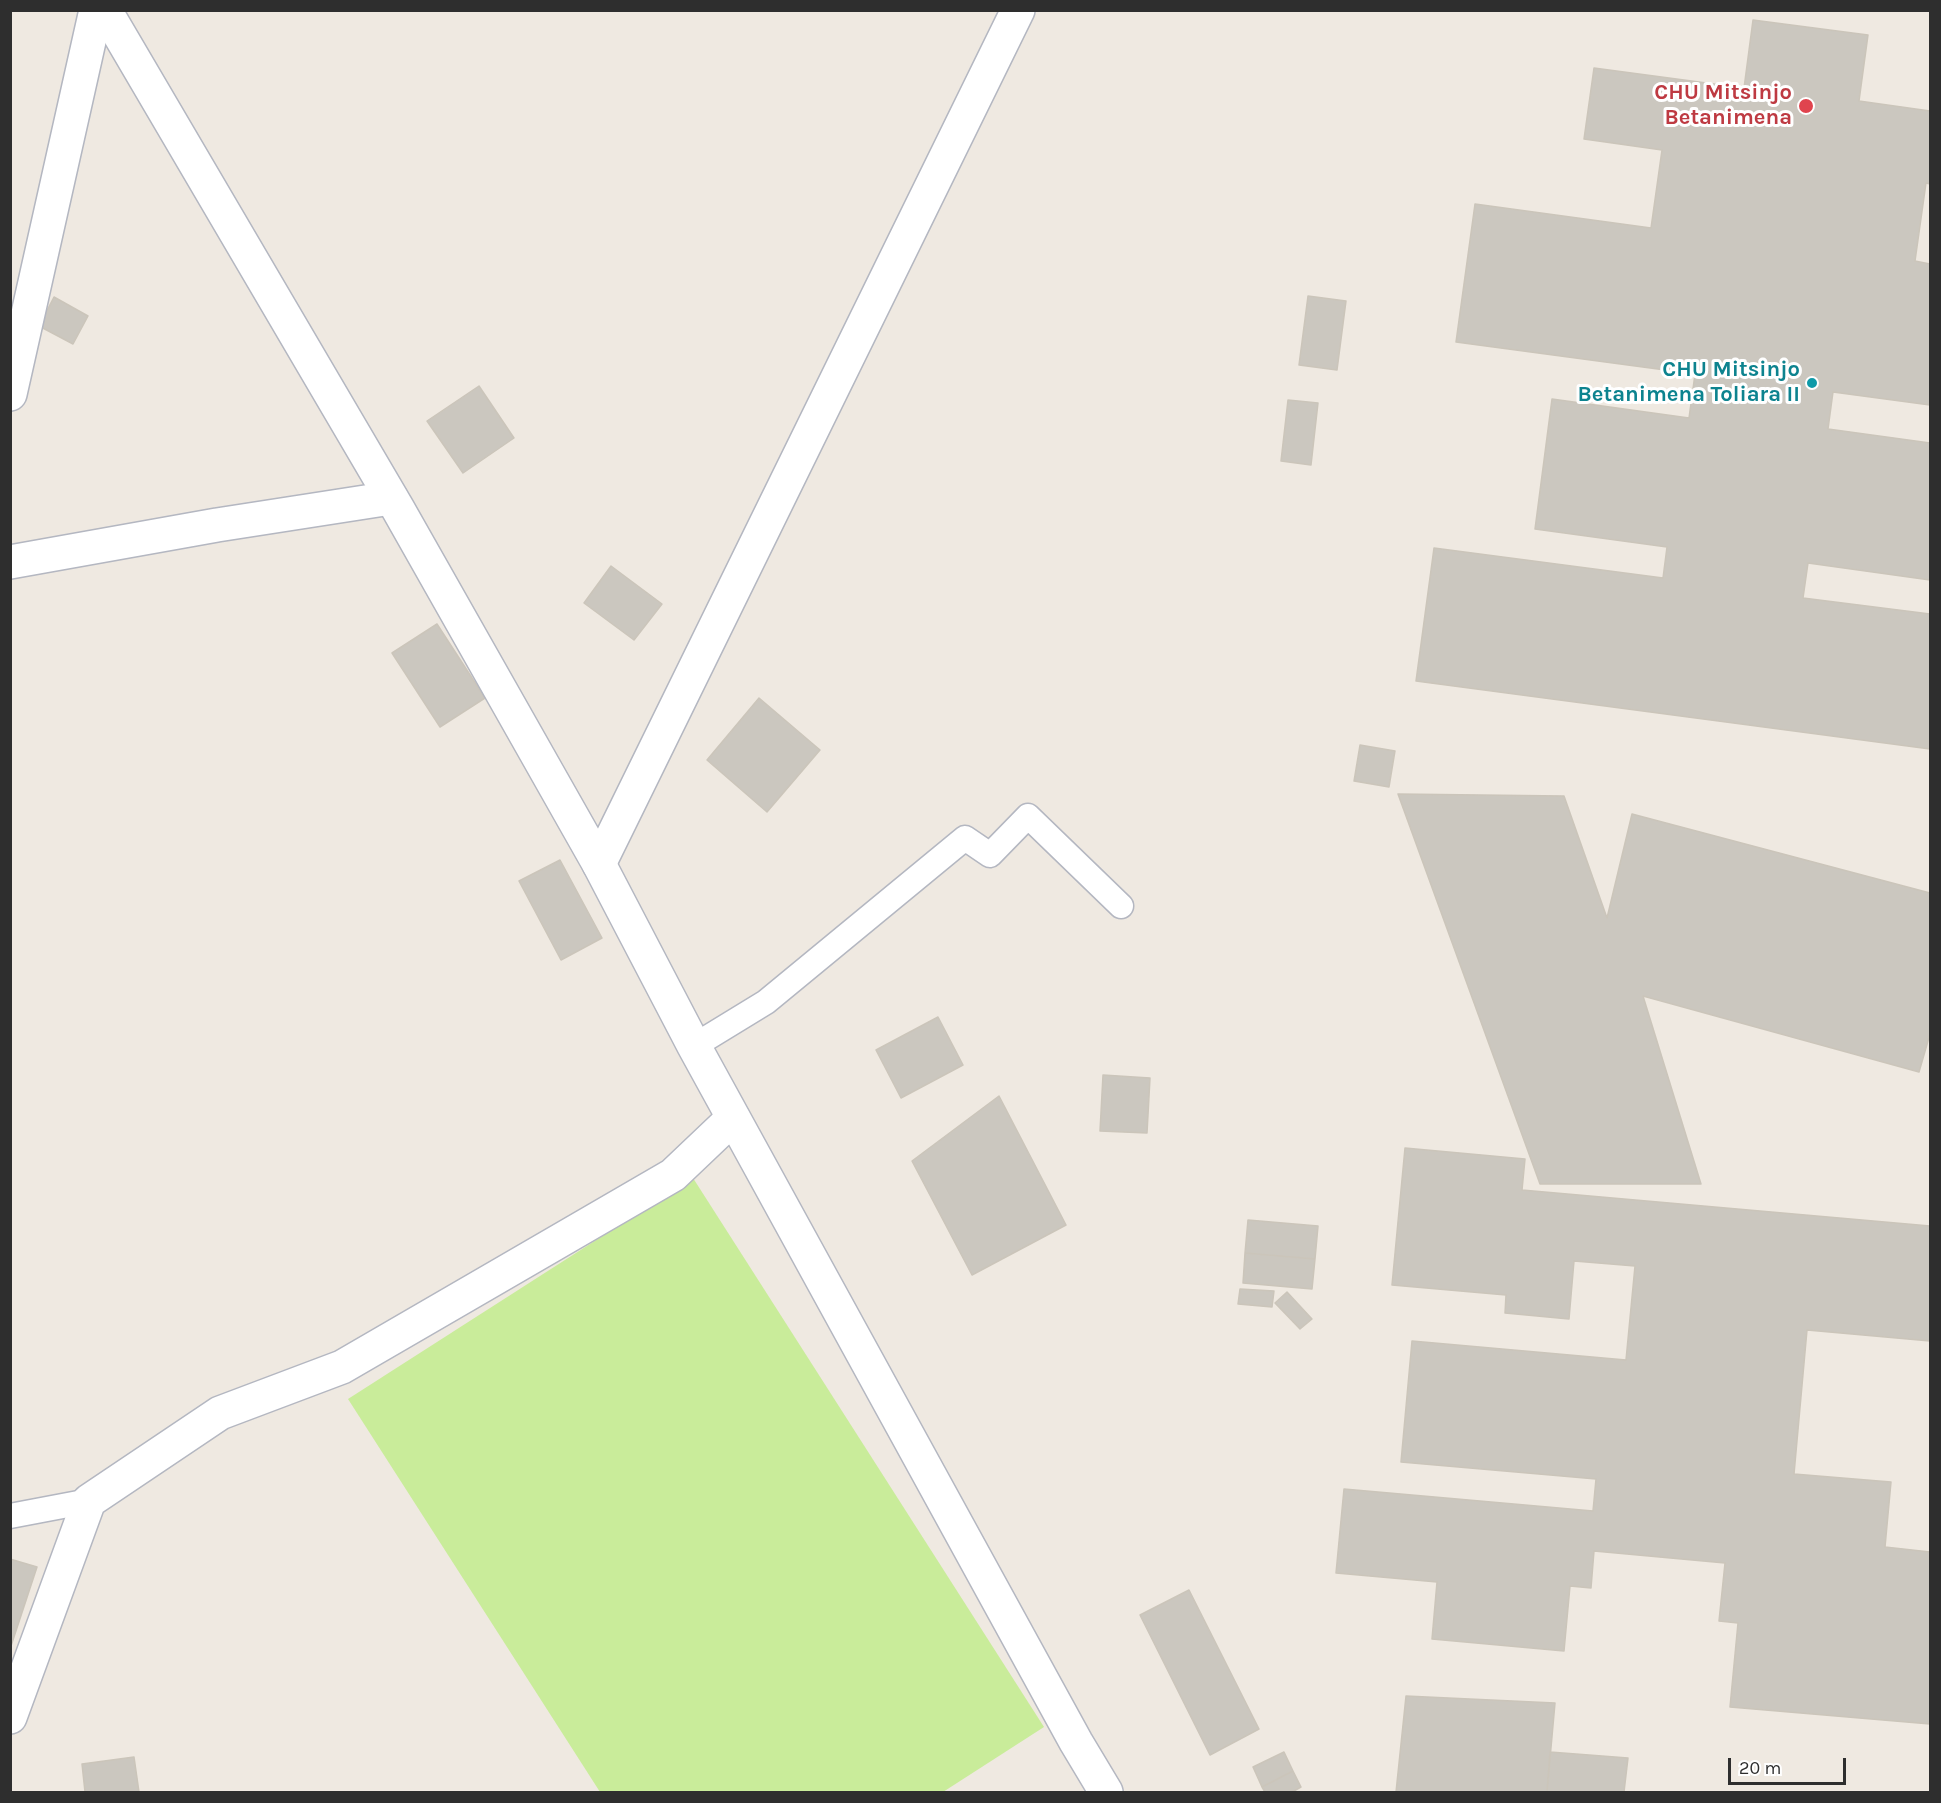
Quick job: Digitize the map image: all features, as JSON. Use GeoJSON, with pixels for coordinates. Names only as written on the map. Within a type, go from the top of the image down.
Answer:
{"type":"FeatureCollection","features":[{"type":"Feature","properties":{"kind":"street"},"geometry":{"type":"LineString","coordinates":[[10,394],[96,10]]}},
{"type":"Feature","properties":{"kind":"street"},"geometry":{"type":"LineString","coordinates":[[105,10],[392,498],[599,864],[733,1118],[1106,1792]]}},
{"type":"Feature","properties":{"kind":"street"},"geometry":{"type":"LineString","coordinates":[[599,864],[1017,10]]}},
{"type":"Feature","properties":{"kind":"street"},"geometry":{"type":"LineString","coordinates":[[10,562],[217,525],[392,498]]}},
{"type":"Feature","properties":{"kind":"street"},"geometry":{"type":"LineString","coordinates":[[10,1717],[89,1502],[220,1413],[342,1367],[673,1175],[733,1118]]}},
{"type":"Feature","properties":{"kind":"lane"},"geometry":{"type":"LineString","coordinates":[[694,1046],[766,1002],[965,838],[990,855],[1028,816],[1121,906]]}},
{"type":"Feature","properties":{"kind":"lane"},"geometry":{"type":"LineString","coordinates":[[10,1516],[89,1502]]}},
{"type":"Feature","properties":{"kind":"green space"},"geometry":{"type":"Polygon","coordinates":[[[693,1178],[1044,1727],[943,1792],[600,1792],[348,1399],[693,1178]]]}},
{"type":"Feature","properties":{"kind":"building","name":"CHU Mitsinjo Betanimena Toliara II"},"geometry":{"type":"Polygon","coordinates":[[[1753,20],[1868,35],[1859,101],[1930,111],[1930,184],[1926,183],[1915,261],[1930,264],[1930,405],[1833,392],[1828,429],[1930,443],[1930,580],[1808,563],[1803,598],[1930,614],[1930,749],[1416,681],[1434,548],[1663,578],[1667,547],[1535,529],[1552,399],[1689,418],[1695,374],[1456,342],[1475,204],[1651,228],[1662,150],[1584,139],[1594,68],[1744,88],[1753,20]]]}},
{"type":"Feature","properties":{"kind":"building"},"geometry":{"type":"Polygon","coordinates":[[[1308,296],[1346,301],[1337,370],[1299,365],[1308,296]]]}},
{"type":"Feature","properties":{"kind":"building"},"geometry":{"type":"Polygon","coordinates":[[[54,297],[88,316],[73,344],[39,326],[54,297]]]}},
{"type":"Feature","properties":{"kind":"building"},"geometry":{"type":"Polygon","coordinates":[[[479,386],[514,438],[463,473],[427,421],[479,386]]]}},
{"type":"Feature","properties":{"kind":"building"},"geometry":{"type":"Polygon","coordinates":[[[1288,400],[1318,403],[1311,465],[1281,461],[1288,400]]]}},
{"type":"Feature","properties":{"kind":"building"},"geometry":{"type":"Polygon","coordinates":[[[611,566],[662,604],[634,640],[584,603],[611,566]]]}},
{"type":"Feature","properties":{"kind":"building"},"geometry":{"type":"Polygon","coordinates":[[[437,624],[485,698],[440,727],[392,653],[437,624]]]}},
{"type":"Feature","properties":{"kind":"building"},"geometry":{"type":"Polygon","coordinates":[[[759,698],[820,750],[767,812],[707,760],[759,698]]]}},
{"type":"Feature","properties":{"kind":"building"},"geometry":{"type":"Polygon","coordinates":[[[1360,745],[1395,751],[1389,787],[1354,781],[1360,745]]]}},
{"type":"Feature","properties":{"kind":"building"},"geometry":{"type":"Polygon","coordinates":[[[1398,794],[1564,796],[1607,918],[1632,814],[1930,893],[1930,1034],[1919,1072],[1643,996],[1701,1184],[1540,1184],[1398,794]]]}},
{"type":"Feature","properties":{"kind":"building"},"geometry":{"type":"Polygon","coordinates":[[[560,860],[602,938],[561,960],[519,881],[560,860]]]}},
{"type":"Feature","properties":{"kind":"building"},"geometry":{"type":"Polygon","coordinates":[[[938,1017],[963,1065],[901,1098],[876,1050],[938,1017]]]}},
{"type":"Feature","properties":{"kind":"building"},"geometry":{"type":"Polygon","coordinates":[[[1103,1075],[1150,1078],[1147,1133],[1100,1131],[1103,1075]]]}},
{"type":"Feature","properties":{"kind":"building"},"geometry":{"type":"Polygon","coordinates":[[[999,1096],[1066,1225],[972,1275],[912,1161],[999,1096]]]}},
{"type":"Feature","properties":{"kind":"building"},"geometry":{"type":"Polygon","coordinates":[[[1405,1148],[1525,1159],[1522,1190],[1930,1226],[1930,1341],[1807,1330],[1794,1474],[1891,1482],[1885,1547],[1930,1552],[1930,1724],[1730,1707],[1738,1623],[1719,1621],[1725,1563],[1594,1551],[1591,1588],[1570,1586],[1564,1651],[1432,1639],[1437,1582],[1336,1573],[1344,1489],[1593,1511],[1596,1479],[1401,1462],[1412,1341],[1626,1360],[1635,1266],[1574,1261],[1569,1319],[1505,1313],[1506,1295],[1392,1285],[1405,1148]]]}},
{"type":"Feature","properties":{"kind":"building"},"geometry":{"type":"Polygon","coordinates":[[[1248,1220],[1318,1226],[1315,1259],[1245,1253],[1248,1220]]]}},
{"type":"Feature","properties":{"kind":"building"},"geometry":{"type":"Polygon","coordinates":[[[1245,1253],[1315,1259],[1312,1289],[1243,1283],[1245,1253]]]}},
{"type":"Feature","properties":{"kind":"building"},"geometry":{"type":"Polygon","coordinates":[[[1240,1289],[1274,1291],[1272,1307],[1238,1304],[1240,1289]]]}},
{"type":"Feature","properties":{"kind":"building"},"geometry":{"type":"Polygon","coordinates":[[[1287,1292],[1312,1319],[1300,1329],[1275,1303],[1287,1292]]]}},
{"type":"Feature","properties":{"kind":"building"},"geometry":{"type":"Polygon","coordinates":[[[10,1559],[37,1567],[10,1649],[10,1559]]]}},
{"type":"Feature","properties":{"kind":"building"},"geometry":{"type":"Polygon","coordinates":[[[1189,1590],[1259,1729],[1210,1755],[1140,1615],[1189,1590]]]}},
{"type":"Feature","properties":{"kind":"building"},"geometry":{"type":"Polygon","coordinates":[[[1406,1696],[1555,1703],[1547,1792],[1396,1792],[1406,1696]]]}},
{"type":"Feature","properties":{"kind":"building"},"geometry":{"type":"Polygon","coordinates":[[[1284,1752],[1293,1771],[1262,1787],[1253,1767],[1284,1752]]]}},
{"type":"Feature","properties":{"kind":"building"},"geometry":{"type":"Polygon","coordinates":[[[1550,1752],[1628,1758],[1624,1792],[1547,1792],[1550,1752]]]}},
{"type":"Feature","properties":{"kind":"building"},"geometry":{"type":"Polygon","coordinates":[[[134,1757],[139,1792],[85,1792],[82,1764],[134,1757]]]}},
{"type":"Feature","properties":{"kind":"building"},"geometry":{"type":"Polygon","coordinates":[[[1293,1771],[1301,1787],[1292,1792],[1265,1792],[1262,1787],[1293,1771]]]}},
{"type":"Feature","properties":{"kind":"place","name":"CHU Mitsinjo Betanimena"},"geometry":{"type":"Point","coordinates":[1806,106]}},
{"type":"Feature","properties":{"kind":"place","name":"CHU Mitsinjo Betanimena Toliara II"},"geometry":{"type":"Point","coordinates":[1812,383]}}]}
